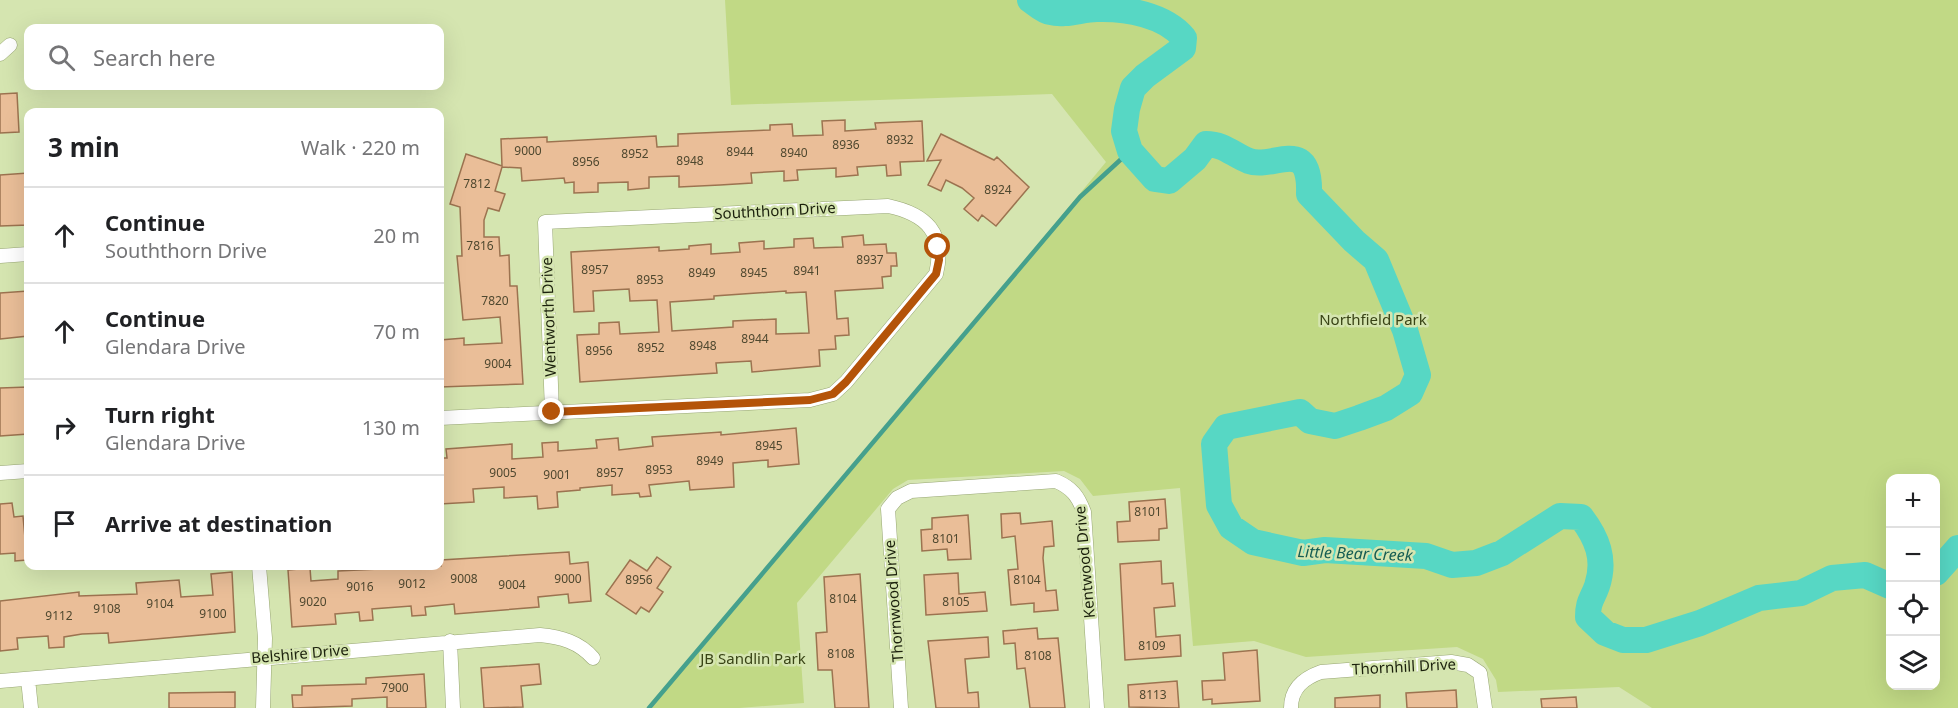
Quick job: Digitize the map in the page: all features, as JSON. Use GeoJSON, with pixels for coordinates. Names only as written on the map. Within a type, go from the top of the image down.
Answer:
{"type":"FeatureCollection","features":[{"type":"Feature","properties":{"kind":"street","name":"Souththorn Drive"},"geometry":{"type":"LineString","coordinates":[[444,418],[820,398],[833,394],[846,382],[936,274],[939,260],[936,234],[923,219],[909,210],[888,206],[545,222]]}},
{"type":"Feature","properties":{"kind":"street","name":"Wentworth Drive"},"geometry":{"type":"LineString","coordinates":[[545,222],[552,412]]}},
{"type":"Feature","properties":{"kind":"street"},"geometry":{"type":"LineString","coordinates":[[0,256],[24,254]]}},
{"type":"Feature","properties":{"kind":"street"},"geometry":{"type":"LineString","coordinates":[[0,473],[24,471]]}},
{"type":"Feature","properties":{"kind":"street","name":"Kentwood Drive"},"geometry":{"type":"LineString","coordinates":[[897,498],[911,491],[1056,481],[1068,486],[1079,497],[1084,512],[1097,708]]}},
{"type":"Feature","properties":{"kind":"street","name":"Thornwood Drive"},"geometry":{"type":"LineString","coordinates":[[897,498],[888,509],[888,523],[901,708]]}},
{"type":"Feature","properties":{"kind":"street"},"geometry":{"type":"LineString","coordinates":[[259,570],[265,657],[263,708]]}},
{"type":"Feature","properties":{"kind":"street","name":"Belshire Drive"},"geometry":{"type":"LineString","coordinates":[[0,681],[540,635],[557,637],[584,648],[593,658]]}},
{"type":"Feature","properties":{"kind":"street"},"geometry":{"type":"LineString","coordinates":[[450,641],[453,708]]}},
{"type":"Feature","properties":{"kind":"street","name":"Thornhill Drive"},"geometry":{"type":"LineString","coordinates":[[1291,708],[1296,689],[1307,677],[1321,672],[1451,662],[1468,665],[1480,673],[1485,708]]}},
{"type":"Feature","properties":{"kind":"street"},"geometry":{"type":"LineString","coordinates":[[28,679],[31,708]]}},
{"type":"Feature","properties":{"kind":"green space","name":"Northfield Park"},"geometry":{"type":"Polygon","coordinates":[[[725,0],[1958,0],[1958,708],[1652,708],[1619,687],[1498,692],[1496,680],[1483,659],[1457,647],[1306,657],[1254,641],[1193,646],[1180,488],[1093,496],[1080,479],[1064,471],[908,480],[893,489],[797,603],[804,703],[739,708],[648,708],[835,489],[1106,162],[1052,94],[731,105],[725,0]]]}},
{"type":"Feature","properties":{"kind":"building"},"geometry":{"type":"Polygon","coordinates":[[[17,93],[19,132],[0,133],[0,94],[17,93]]]}},
{"type":"Feature","properties":{"kind":"building"},"geometry":{"type":"Polygon","coordinates":[[[845,120],[845,131],[876,129],[875,123],[922,121],[924,161],[900,162],[901,175],[887,176],[886,165],[857,167],[858,175],[836,177],[836,168],[797,170],[798,180],[784,181],[784,171],[751,173],[752,183],[679,187],[679,176],[649,177],[649,188],[628,190],[628,182],[598,183],[598,192],[574,193],[574,182],[565,183],[564,178],[522,181],[521,168],[502,167],[495,191],[505,194],[499,211],[488,208],[484,220],[484,237],[499,237],[500,256],[509,255],[510,286],[517,286],[523,384],[444,387],[444,340],[464,338],[464,345],[502,343],[500,317],[463,320],[457,256],[462,256],[460,207],[450,204],[466,154],[502,166],[501,139],[547,137],[547,142],[656,136],[657,147],[678,146],[678,134],[770,130],[770,125],[792,124],[793,136],[823,135],[822,121],[845,120]]]}},
{"type":"Feature","properties":{"kind":"building"},"geometry":{"type":"Polygon","coordinates":[[[941,134],[994,160],[997,157],[1029,187],[996,226],[982,215],[978,221],[964,209],[974,198],[962,188],[946,180],[941,191],[928,185],[941,160],[927,161],[941,134]]]}},
{"type":"Feature","properties":{"kind":"building"},"geometry":{"type":"Polygon","coordinates":[[[24,173],[24,225],[0,226],[0,175],[24,173]]]}},
{"type":"Feature","properties":{"kind":"building"},"geometry":{"type":"Polygon","coordinates":[[[863,235],[864,245],[886,244],[887,253],[896,253],[897,266],[891,266],[891,276],[882,277],[883,288],[835,291],[837,319],[848,318],[849,335],[835,336],[836,349],[819,350],[820,366],[752,372],[751,361],[716,363],[717,373],[580,382],[577,335],[599,334],[599,323],[619,322],[620,334],[659,332],[657,300],[630,301],[629,289],[593,291],[594,311],[574,312],[571,252],[659,247],[659,251],[689,249],[689,246],[711,244],[711,254],[740,252],[739,243],[764,241],[764,249],[794,247],[794,239],[813,238],[814,248],[843,247],[842,237],[863,235]],[[786,291],[714,296],[714,299],[670,302],[672,331],[733,327],[733,321],[776,319],[776,334],[809,333],[806,292],[786,293],[786,291]]]}},
{"type":"Feature","properties":{"kind":"building"},"geometry":{"type":"Polygon","coordinates":[[[24,291],[24,336],[0,339],[0,293],[24,291]]]}},
{"type":"Feature","properties":{"kind":"building"},"geometry":{"type":"Polygon","coordinates":[[[24,387],[24,434],[0,436],[0,388],[24,387]]]}},
{"type":"Feature","properties":{"kind":"building"},"geometry":{"type":"Polygon","coordinates":[[[796,428],[799,464],[768,467],[768,460],[733,463],[734,487],[690,490],[689,481],[649,485],[651,496],[640,497],[639,493],[612,495],[612,485],[557,492],[558,507],[538,509],[537,496],[504,498],[504,487],[473,489],[474,502],[444,504],[446,449],[512,444],[512,459],[543,457],[542,443],[558,442],[558,451],[597,448],[596,440],[618,438],[619,450],[653,446],[652,437],[721,432],[721,435],[796,428]]]}},
{"type":"Feature","properties":{"kind":"building"},"geometry":{"type":"Polygon","coordinates":[[[1165,499],[1167,528],[1159,529],[1159,540],[1118,542],[1117,522],[1130,521],[1129,502],[1165,499]]]}},
{"type":"Feature","properties":{"kind":"building"},"geometry":{"type":"Polygon","coordinates":[[[12,503],[14,517],[23,516],[24,560],[15,561],[15,553],[0,554],[0,504],[12,503]]]}},
{"type":"Feature","properties":{"kind":"building"},"geometry":{"type":"Polygon","coordinates":[[[1020,513],[1021,524],[1052,521],[1054,546],[1044,547],[1043,558],[1046,591],[1056,590],[1058,610],[1034,612],[1034,603],[1011,605],[1008,570],[1018,569],[1015,536],[1002,538],[1001,514],[1020,513]]]}},
{"type":"Feature","properties":{"kind":"building"},"geometry":{"type":"Polygon","coordinates":[[[968,515],[971,559],[948,560],[947,549],[922,551],[921,530],[932,529],[932,518],[968,515]]]}},
{"type":"Feature","properties":{"kind":"building"},"geometry":{"type":"Polygon","coordinates":[[[569,552],[570,564],[588,562],[591,601],[569,603],[568,594],[538,597],[539,607],[455,614],[454,604],[425,607],[426,615],[412,616],[411,606],[372,609],[373,620],[360,621],[359,612],[335,614],[336,624],[292,627],[288,570],[310,570],[311,581],[338,579],[338,571],[444,570],[444,560],[569,552]]]}},
{"type":"Feature","properties":{"kind":"building"},"geometry":{"type":"Polygon","coordinates":[[[657,557],[671,567],[657,588],[663,592],[649,612],[641,607],[636,614],[606,594],[630,560],[647,571],[657,557]]]}},
{"type":"Feature","properties":{"kind":"building"},"geometry":{"type":"Polygon","coordinates":[[[1161,561],[1162,584],[1173,583],[1175,606],[1154,608],[1156,637],[1180,635],[1181,656],[1125,660],[1120,564],[1161,561]]]}},
{"type":"Feature","properties":{"kind":"building"},"geometry":{"type":"Polygon","coordinates":[[[232,572],[235,632],[109,643],[108,633],[82,634],[64,637],[64,647],[49,648],[48,636],[17,638],[18,649],[0,651],[0,601],[79,592],[79,596],[137,594],[136,583],[179,580],[181,597],[213,595],[211,574],[232,572]]]}},
{"type":"Feature","properties":{"kind":"building"},"geometry":{"type":"Polygon","coordinates":[[[958,573],[959,594],[985,592],[987,611],[926,615],[924,575],[958,573]]]}},
{"type":"Feature","properties":{"kind":"building"},"geometry":{"type":"Polygon","coordinates":[[[860,574],[869,708],[835,708],[832,670],[818,670],[816,633],[827,632],[824,577],[860,574]]]}},
{"type":"Feature","properties":{"kind":"building"},"geometry":{"type":"Polygon","coordinates":[[[1037,628],[1038,639],[1058,638],[1065,708],[1030,708],[1025,668],[1017,669],[1015,643],[1004,644],[1003,631],[1037,628]]]}},
{"type":"Feature","properties":{"kind":"building"},"geometry":{"type":"Polygon","coordinates":[[[988,637],[989,657],[965,659],[968,693],[978,692],[979,708],[936,708],[928,641],[988,637]]]}},
{"type":"Feature","properties":{"kind":"building"},"geometry":{"type":"Polygon","coordinates":[[[1257,650],[1260,701],[1212,704],[1212,699],[1203,700],[1202,681],[1225,680],[1223,653],[1257,650]]]}},
{"type":"Feature","properties":{"kind":"building"},"geometry":{"type":"Polygon","coordinates":[[[539,664],[541,684],[521,686],[523,707],[484,708],[481,668],[539,664]]]}},
{"type":"Feature","properties":{"kind":"building"},"geometry":{"type":"Polygon","coordinates":[[[424,674],[426,708],[387,708],[387,697],[352,699],[352,706],[293,708],[292,695],[302,695],[302,686],[366,684],[366,678],[424,674]]]}},
{"type":"Feature","properties":{"kind":"building"},"geometry":{"type":"Polygon","coordinates":[[[1177,681],[1179,708],[1129,707],[1128,685],[1177,681]]]}},
{"type":"Feature","properties":{"kind":"building"},"geometry":{"type":"Polygon","coordinates":[[[1456,690],[1457,708],[1407,708],[1406,693],[1456,690]]]}},
{"type":"Feature","properties":{"kind":"building"},"geometry":{"type":"Polygon","coordinates":[[[235,692],[235,708],[169,708],[169,693],[235,692]]]}},
{"type":"Feature","properties":{"kind":"building"},"geometry":{"type":"Polygon","coordinates":[[[1380,695],[1380,708],[1335,708],[1335,698],[1380,695]]]}},
{"type":"Feature","properties":{"kind":"building"},"geometry":{"type":"Polygon","coordinates":[[[1576,697],[1577,708],[1542,708],[1541,699],[1576,697]]]}},
{"type":"Feature","properties":{"kind":"waterway","name":"Little Bear Creek"},"geometry":{"type":"LineString","coordinates":[[1030,0],[1045,10],[1056,13],[1097,9],[1144,14],[1176,30],[1184,38],[1183,48],[1145,76],[1133,88],[1124,131],[1130,151],[1155,179],[1169,181],[1195,159],[1206,144],[1212,144],[1249,161],[1259,163],[1297,160],[1304,165],[1308,176],[1309,194],[1354,241],[1376,260],[1405,330],[1418,375],[1410,393],[1386,408],[1335,426],[1310,421],[1300,412],[1226,427],[1214,444],[1219,505],[1231,527],[1253,542],[1303,553],[1325,550],[1426,556],[1452,565],[1476,563],[1502,553],[1560,516],[1581,517],[1592,533],[1601,567],[1588,617],[1605,633],[1623,640],[1646,640],[1700,623],[1759,598],[1801,593],[1832,578],[1865,575],[1886,584]]}},
{"type":"Feature","properties":{"kind":"waterway"},"geometry":{"type":"LineString","coordinates":[[649,708],[1080,197],[1130,151]]}},
{"type":"Feature","properties":{"kind":"waterway","name":"Little Bear Creek"},"geometry":{"type":"LineString","coordinates":[[1940,568],[1958,548]]}},
{"type":"Feature","properties":{"kind":"route"},"geometry":{"type":"LineString","coordinates":[[552,412],[810,400],[833,394],[846,382],[936,274],[939,260],[938,247]]}},
{"type":"Feature","properties":{"kind":"park label","name":"JB Sandlin Park"},"geometry":{"type":"Point","coordinates":[753,659]}}]}
